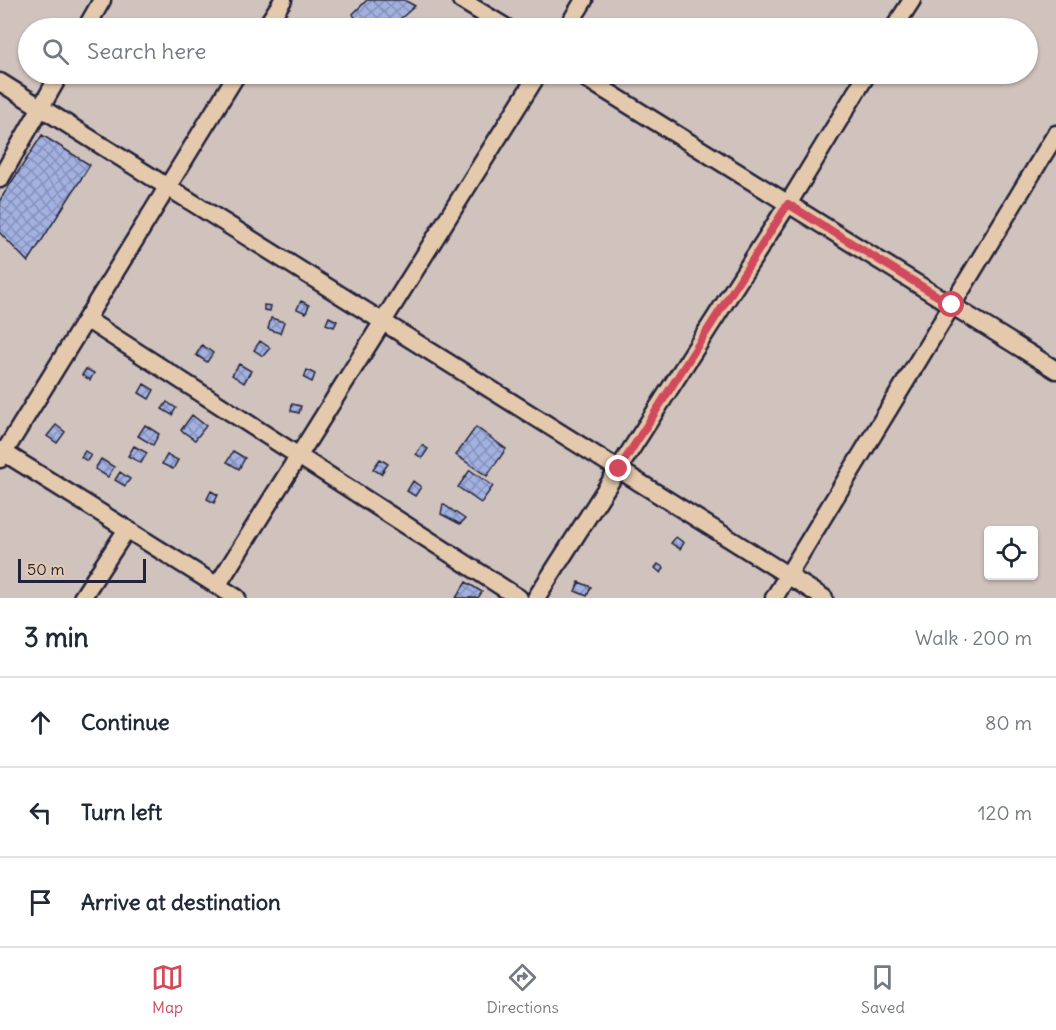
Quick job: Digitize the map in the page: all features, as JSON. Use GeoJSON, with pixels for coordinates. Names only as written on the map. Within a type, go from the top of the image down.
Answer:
{"type":"FeatureCollection","features":[{"type":"Feature","properties":{"kind":"street"},"geometry":{"type":"LineString","coordinates":[[92,18],[102,0]]}},
{"type":"Feature","properties":{"kind":"street"},"geometry":{"type":"LineString","coordinates":[[271,18],[283,0]]}},
{"type":"Feature","properties":{"kind":"street"},"geometry":{"type":"LineString","coordinates":[[462,0],[491,18]]}},
{"type":"Feature","properties":{"kind":"street"},"geometry":{"type":"LineString","coordinates":[[573,18],[584,0]]}},
{"type":"Feature","properties":{"kind":"street"},"geometry":{"type":"LineString","coordinates":[[900,18],[912,0]]}},
{"type":"Feature","properties":{"kind":"street"},"geometry":{"type":"LineString","coordinates":[[0,82],[824,598]]}},
{"type":"Feature","properties":{"kind":"street"},"geometry":{"type":"LineString","coordinates":[[0,180],[54,84]]}},
{"type":"Feature","properties":{"kind":"street"},"geometry":{"type":"LineString","coordinates":[[231,84],[1,454],[237,598]]}},
{"type":"Feature","properties":{"kind":"street"},"geometry":{"type":"LineString","coordinates":[[217,586],[532,84]]}},
{"type":"Feature","properties":{"kind":"street"},"geometry":{"type":"LineString","coordinates":[[595,84],[1056,370]]}},
{"type":"Feature","properties":{"kind":"street"},"geometry":{"type":"LineString","coordinates":[[536,598],[788,204],[861,84]]}},
{"type":"Feature","properties":{"kind":"street"},"geometry":{"type":"LineString","coordinates":[[774,598],[1056,134]]}},
{"type":"Feature","properties":{"kind":"street"},"geometry":{"type":"LineString","coordinates":[[86,319],[519,598]]}},
{"type":"Feature","properties":{"kind":"street"},"geometry":{"type":"LineString","coordinates":[[81,598],[127,529]]}},
{"type":"Feature","properties":{"kind":"building"},"geometry":{"type":"Polygon","coordinates":[[[367,0],[404,0],[415,6],[401,18],[355,18],[353,14],[367,0]]]}},
{"type":"Feature","properties":{"kind":"building"},"geometry":{"type":"Polygon","coordinates":[[[42,135],[90,165],[28,262],[0,233],[0,200],[42,135]]]}},
{"type":"Feature","properties":{"kind":"building"},"geometry":{"type":"Polygon","coordinates":[[[301,301],[309,305],[306,313],[297,309],[301,301]]]}},
{"type":"Feature","properties":{"kind":"building"},"geometry":{"type":"Polygon","coordinates":[[[264,305],[271,306],[270,311],[264,310],[264,305]]]}},
{"type":"Feature","properties":{"kind":"building"},"geometry":{"type":"Polygon","coordinates":[[[329,317],[337,321],[334,327],[326,324],[329,317]]]}},
{"type":"Feature","properties":{"kind":"building"},"geometry":{"type":"Polygon","coordinates":[[[271,318],[284,322],[280,333],[268,329],[271,318]]]}},
{"type":"Feature","properties":{"kind":"building"},"geometry":{"type":"Polygon","coordinates":[[[260,341],[270,348],[263,356],[254,350],[260,341]]]}},
{"type":"Feature","properties":{"kind":"building"},"geometry":{"type":"Polygon","coordinates":[[[202,345],[213,353],[207,362],[196,355],[202,345]]]}},
{"type":"Feature","properties":{"kind":"building"},"geometry":{"type":"Polygon","coordinates":[[[239,364],[251,371],[244,383],[232,375],[239,364]]]}},
{"type":"Feature","properties":{"kind":"building"},"geometry":{"type":"Polygon","coordinates":[[[86,369],[94,373],[90,380],[82,375],[86,369]]]}},
{"type":"Feature","properties":{"kind":"building"},"geometry":{"type":"Polygon","coordinates":[[[307,370],[315,374],[312,382],[304,378],[307,370]]]}},
{"type":"Feature","properties":{"kind":"building"},"geometry":{"type":"Polygon","coordinates":[[[144,384],[154,390],[149,399],[139,393],[144,384]]]}},
{"type":"Feature","properties":{"kind":"building"},"geometry":{"type":"Polygon","coordinates":[[[167,402],[176,408],[172,415],[162,409],[167,402]]]}},
{"type":"Feature","properties":{"kind":"building"},"geometry":{"type":"Polygon","coordinates":[[[292,404],[301,406],[299,413],[291,411],[292,404]]]}},
{"type":"Feature","properties":{"kind":"building"},"geometry":{"type":"Polygon","coordinates":[[[192,415],[206,426],[195,440],[181,430],[192,415]]]}},
{"type":"Feature","properties":{"kind":"building"},"geometry":{"type":"Polygon","coordinates":[[[56,425],[65,432],[57,443],[47,436],[56,425]]]}},
{"type":"Feature","properties":{"kind":"building"},"geometry":{"type":"Polygon","coordinates":[[[145,425],[159,434],[153,445],[138,436],[145,425]]]}},
{"type":"Feature","properties":{"kind":"building"},"geometry":{"type":"Polygon","coordinates":[[[476,427],[506,449],[487,476],[456,455],[476,427]]]}},
{"type":"Feature","properties":{"kind":"building"},"geometry":{"type":"Polygon","coordinates":[[[422,445],[428,449],[422,458],[416,454],[422,445]]]}},
{"type":"Feature","properties":{"kind":"building"},"geometry":{"type":"Polygon","coordinates":[[[134,446],[147,453],[141,463],[128,456],[134,446]]]}},
{"type":"Feature","properties":{"kind":"building"},"geometry":{"type":"Polygon","coordinates":[[[85,451],[91,455],[87,461],[81,457],[85,451]]]}},
{"type":"Feature","properties":{"kind":"building"},"geometry":{"type":"Polygon","coordinates":[[[233,451],[245,458],[239,469],[227,462],[233,451]]]}},
{"type":"Feature","properties":{"kind":"building"},"geometry":{"type":"Polygon","coordinates":[[[167,455],[178,460],[173,469],[162,464],[167,455]]]}},
{"type":"Feature","properties":{"kind":"building"},"geometry":{"type":"Polygon","coordinates":[[[101,459],[114,467],[108,477],[95,469],[101,459]]]}},
{"type":"Feature","properties":{"kind":"building"},"geometry":{"type":"Polygon","coordinates":[[[380,459],[388,464],[381,474],[373,469],[380,459]]]}},
{"type":"Feature","properties":{"kind":"building"},"geometry":{"type":"Polygon","coordinates":[[[470,470],[493,486],[481,503],[458,487],[470,470]]]}},
{"type":"Feature","properties":{"kind":"building"},"geometry":{"type":"Polygon","coordinates":[[[120,472],[130,479],[125,486],[115,480],[120,472]]]}},
{"type":"Feature","properties":{"kind":"building"},"geometry":{"type":"Polygon","coordinates":[[[413,481],[421,487],[415,496],[407,491],[413,481]]]}},
{"type":"Feature","properties":{"kind":"building"},"geometry":{"type":"Polygon","coordinates":[[[211,491],[218,495],[214,503],[207,499],[211,491]]]}},
{"type":"Feature","properties":{"kind":"building"},"geometry":{"type":"Polygon","coordinates":[[[443,504],[465,519],[460,524],[441,514],[443,504]]]}},
{"type":"Feature","properties":{"kind":"building"},"geometry":{"type":"Polygon","coordinates":[[[676,537],[684,543],[680,549],[671,543],[676,537]]]}},
{"type":"Feature","properties":{"kind":"building"},"geometry":{"type":"Polygon","coordinates":[[[658,564],[664,568],[661,573],[655,568],[658,564]]]}},
{"type":"Feature","properties":{"kind":"building"},"geometry":{"type":"Polygon","coordinates":[[[466,582],[482,592],[478,598],[456,598],[466,582]]]}},
{"type":"Feature","properties":{"kind":"building"},"geometry":{"type":"Polygon","coordinates":[[[579,582],[591,587],[587,596],[575,591],[579,582]]]}},
{"type":"Feature","properties":{"kind":"route"},"geometry":{"type":"LineString","coordinates":[[619,469],[788,204],[952,305]]}}]}
